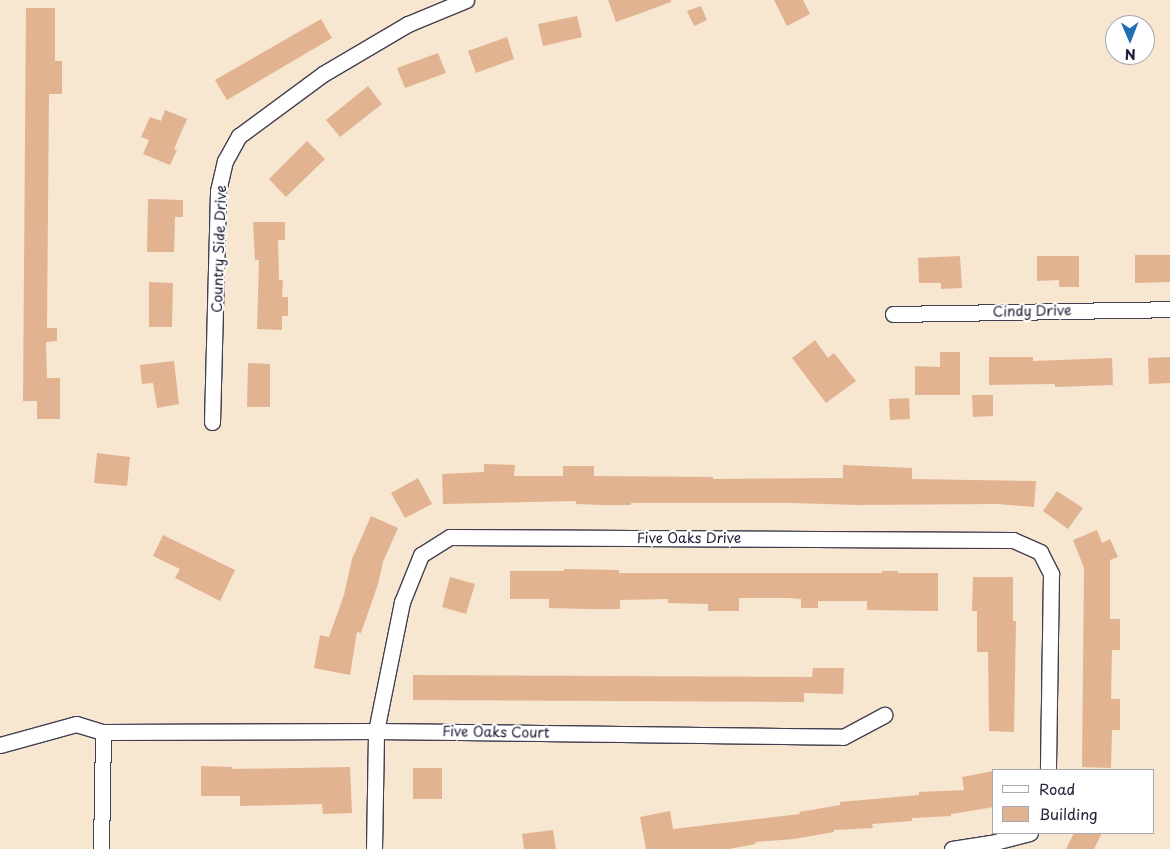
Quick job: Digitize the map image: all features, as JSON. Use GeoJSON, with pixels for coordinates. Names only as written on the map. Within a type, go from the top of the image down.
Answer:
{"type":"FeatureCollection","features":[{"type":"Feature","properties":{"kind":"street","name":"Country Side Drive"},"geometry":{"type":"LineString","coordinates":[[212,422],[218,191],[225,161],[239,136],[323,74],[408,24],[466,0]]}},
{"type":"Feature","properties":{"kind":"street","name":"Cindy Drive"},"geometry":{"type":"LineString","coordinates":[[893,314],[1170,309]]}},
{"type":"Feature","properties":{"kind":"street","name":"Five Oaks Drive"},"geometry":{"type":"LineString","coordinates":[[374,849],[376,730],[402,602],[420,555],[450,537],[1013,540],[1040,552],[1051,574],[1048,769]]}},
{"type":"Feature","properties":{"kind":"street","name":"Five Oaks Court"},"geometry":{"type":"LineString","coordinates":[[0,745],[76,724],[103,732],[376,730],[843,738],[884,715]]}},
{"type":"Feature","properties":{"kind":"street"},"geometry":{"type":"LineString","coordinates":[[101,849],[103,732]]}},
{"type":"Feature","properties":{"kind":"street"},"geometry":{"type":"LineString","coordinates":[[952,849],[992,843],[1026,834]]}},
{"type":"Feature","properties":{"kind":"building"},"geometry":{"type":"Polygon","coordinates":[[[608,0],[671,0],[671,2],[616,22],[608,0]]]}},
{"type":"Feature","properties":{"kind":"building"},"geometry":{"type":"Polygon","coordinates":[[[774,0],[803,0],[810,14],[787,26],[774,0]]]}},
{"type":"Feature","properties":{"kind":"building"},"geometry":{"type":"Polygon","coordinates":[[[701,6],[707,20],[694,26],[687,11],[701,6]]]}},
{"type":"Feature","properties":{"kind":"building"},"geometry":{"type":"Polygon","coordinates":[[[26,8],[55,8],[55,61],[62,61],[62,94],[49,94],[47,328],[57,328],[57,341],[46,342],[47,378],[60,378],[60,419],[37,419],[37,401],[23,401],[26,8]]]}},
{"type":"Feature","properties":{"kind":"building"},"geometry":{"type":"Polygon","coordinates":[[[577,16],[582,37],[543,46],[538,24],[577,16]]]}},
{"type":"Feature","properties":{"kind":"building"},"geometry":{"type":"Polygon","coordinates":[[[321,19],[332,38],[227,100],[215,80],[321,19]]]}},
{"type":"Feature","properties":{"kind":"building"},"geometry":{"type":"Polygon","coordinates":[[[507,37],[514,59],[476,73],[468,51],[507,37]]]}},
{"type":"Feature","properties":{"kind":"building"},"geometry":{"type":"Polygon","coordinates":[[[438,53],[446,73],[405,88],[397,68],[438,53]]]}},
{"type":"Feature","properties":{"kind":"building"},"geometry":{"type":"Polygon","coordinates":[[[368,86],[382,104],[340,137],[326,120],[368,86]]]}},
{"type":"Feature","properties":{"kind":"building"},"geometry":{"type":"Polygon","coordinates":[[[165,110],[187,119],[174,149],[177,150],[170,165],[143,154],[149,140],[141,137],[150,117],[161,121],[165,110]]]}},
{"type":"Feature","properties":{"kind":"building"},"geometry":{"type":"Polygon","coordinates":[[[307,141],[325,159],[286,197],[269,179],[307,141]]]}},
{"type":"Feature","properties":{"kind":"building"},"geometry":{"type":"Polygon","coordinates":[[[148,199],[183,200],[183,217],[175,217],[174,252],[147,252],[148,199]]]}},
{"type":"Feature","properties":{"kind":"building"},"geometry":{"type":"Polygon","coordinates":[[[253,222],[285,222],[285,240],[278,240],[279,280],[283,280],[282,297],[288,297],[288,316],[282,316],[282,330],[257,329],[259,260],[255,260],[253,222]]]}},
{"type":"Feature","properties":{"kind":"building"},"geometry":{"type":"Polygon","coordinates":[[[1135,255],[1170,255],[1170,282],[1135,283],[1135,255]]]}},
{"type":"Feature","properties":{"kind":"building"},"geometry":{"type":"Polygon","coordinates":[[[960,256],[962,288],[941,289],[941,283],[919,283],[918,258],[960,256]]]}},
{"type":"Feature","properties":{"kind":"building"},"geometry":{"type":"Polygon","coordinates":[[[1037,256],[1079,256],[1079,287],[1059,287],[1059,280],[1037,281],[1037,256]]]}},
{"type":"Feature","properties":{"kind":"building"},"geometry":{"type":"Polygon","coordinates":[[[149,282],[173,283],[172,327],[149,327],[149,282]]]}},
{"type":"Feature","properties":{"kind":"building"},"geometry":{"type":"Polygon","coordinates":[[[815,340],[828,358],[834,353],[856,381],[826,403],[792,358],[815,340]]]}},
{"type":"Feature","properties":{"kind":"building"},"geometry":{"type":"Polygon","coordinates":[[[940,352],[960,352],[960,395],[915,395],[915,366],[940,367],[940,352]]]}},
{"type":"Feature","properties":{"kind":"building"},"geometry":{"type":"Polygon","coordinates":[[[989,357],[1033,357],[1033,361],[1112,358],[1113,385],[1055,387],[1055,384],[989,385],[989,357]]]}},
{"type":"Feature","properties":{"kind":"building"},"geometry":{"type":"Polygon","coordinates":[[[1170,357],[1170,383],[1149,384],[1148,358],[1170,357]]]}},
{"type":"Feature","properties":{"kind":"building"},"geometry":{"type":"Polygon","coordinates":[[[174,361],[179,404],[157,408],[153,383],[142,384],[140,365],[174,361]]]}},
{"type":"Feature","properties":{"kind":"building"},"geometry":{"type":"Polygon","coordinates":[[[248,363],[270,364],[270,407],[247,407],[248,363]]]}},
{"type":"Feature","properties":{"kind":"building"},"geometry":{"type":"Polygon","coordinates":[[[972,395],[993,395],[993,416],[973,417],[972,395]]]}},
{"type":"Feature","properties":{"kind":"building"},"geometry":{"type":"Polygon","coordinates":[[[909,398],[910,419],[890,420],[889,399],[909,398]]]}},
{"type":"Feature","properties":{"kind":"building"},"geometry":{"type":"Polygon","coordinates":[[[97,453],[130,457],[127,486],[94,483],[97,453]]]}},
{"type":"Feature","properties":{"kind":"building"},"geometry":{"type":"Polygon","coordinates":[[[484,464],[515,465],[514,476],[563,476],[563,466],[594,466],[594,476],[713,477],[713,479],[843,478],[843,465],[912,468],[912,479],[1036,481],[1034,507],[997,504],[856,505],[793,503],[631,503],[631,505],[603,505],[576,504],[576,501],[443,504],[442,474],[484,472],[484,464]]]}},
{"type":"Feature","properties":{"kind":"building"},"geometry":{"type":"Polygon","coordinates":[[[418,478],[432,504],[405,518],[391,493],[418,478]]]}},
{"type":"Feature","properties":{"kind":"building"},"geometry":{"type":"Polygon","coordinates":[[[1057,491],[1083,508],[1068,529],[1043,511],[1057,491]]]}},
{"type":"Feature","properties":{"kind":"building"},"geometry":{"type":"Polygon","coordinates":[[[371,516],[398,528],[383,562],[378,584],[361,633],[357,632],[350,675],[314,668],[320,635],[329,637],[344,595],[352,559],[371,516]]]}},
{"type":"Feature","properties":{"kind":"building"},"geometry":{"type":"Polygon","coordinates":[[[1097,530],[1102,543],[1110,539],[1118,557],[1110,560],[1110,619],[1120,619],[1120,650],[1112,650],[1111,699],[1120,699],[1120,730],[1112,730],[1111,768],[1082,767],[1084,568],[1073,540],[1097,530]]]}},
{"type":"Feature","properties":{"kind":"building"},"geometry":{"type":"Polygon","coordinates":[[[163,535],[235,570],[220,601],[175,578],[180,569],[153,556],[163,535]]]}},
{"type":"Feature","properties":{"kind":"building"},"geometry":{"type":"Polygon","coordinates":[[[564,569],[619,570],[619,573],[882,573],[882,571],[898,571],[898,573],[938,573],[938,611],[867,610],[867,601],[818,601],[818,608],[801,608],[801,599],[787,598],[739,598],[739,611],[708,611],[708,604],[668,603],[668,599],[620,600],[620,609],[589,609],[549,608],[549,599],[510,599],[510,571],[564,571],[564,569]]]}},
{"type":"Feature","properties":{"kind":"building"},"geometry":{"type":"Polygon","coordinates":[[[450,577],[475,584],[466,614],[442,607],[450,577]]]}},
{"type":"Feature","properties":{"kind":"building"},"geometry":{"type":"Polygon","coordinates":[[[973,577],[1013,577],[1013,621],[1016,621],[1014,732],[989,731],[988,652],[977,652],[977,611],[972,611],[973,577]]]}},
{"type":"Feature","properties":{"kind":"building"},"geometry":{"type":"Polygon","coordinates":[[[813,668],[844,668],[843,694],[804,693],[804,702],[413,700],[413,675],[812,677],[813,668]]]}},
{"type":"Feature","properties":{"kind":"building"},"geometry":{"type":"Polygon","coordinates":[[[201,766],[232,767],[232,769],[350,767],[352,813],[323,814],[322,804],[240,806],[240,796],[201,796],[201,766]]]}},
{"type":"Feature","properties":{"kind":"building"},"geometry":{"type":"Polygon","coordinates":[[[413,768],[442,768],[442,799],[413,799],[413,768]]]}},
{"type":"Feature","properties":{"kind":"building"},"geometry":{"type":"Polygon","coordinates":[[[992,771],[992,807],[951,814],[951,816],[912,818],[912,821],[872,824],[873,828],[834,830],[834,832],[794,839],[755,842],[756,844],[729,849],[646,849],[640,817],[670,811],[673,829],[800,814],[799,812],[840,805],[840,802],[919,795],[919,792],[964,790],[962,777],[992,771]]]}},
{"type":"Feature","properties":{"kind":"building"},"geometry":{"type":"Polygon","coordinates":[[[553,830],[556,849],[524,849],[522,834],[553,830]]]}},
{"type":"Feature","properties":{"kind":"building"},"geometry":{"type":"Polygon","coordinates":[[[1074,834],[1102,834],[1094,849],[1066,849],[1074,834]]]}}]}
